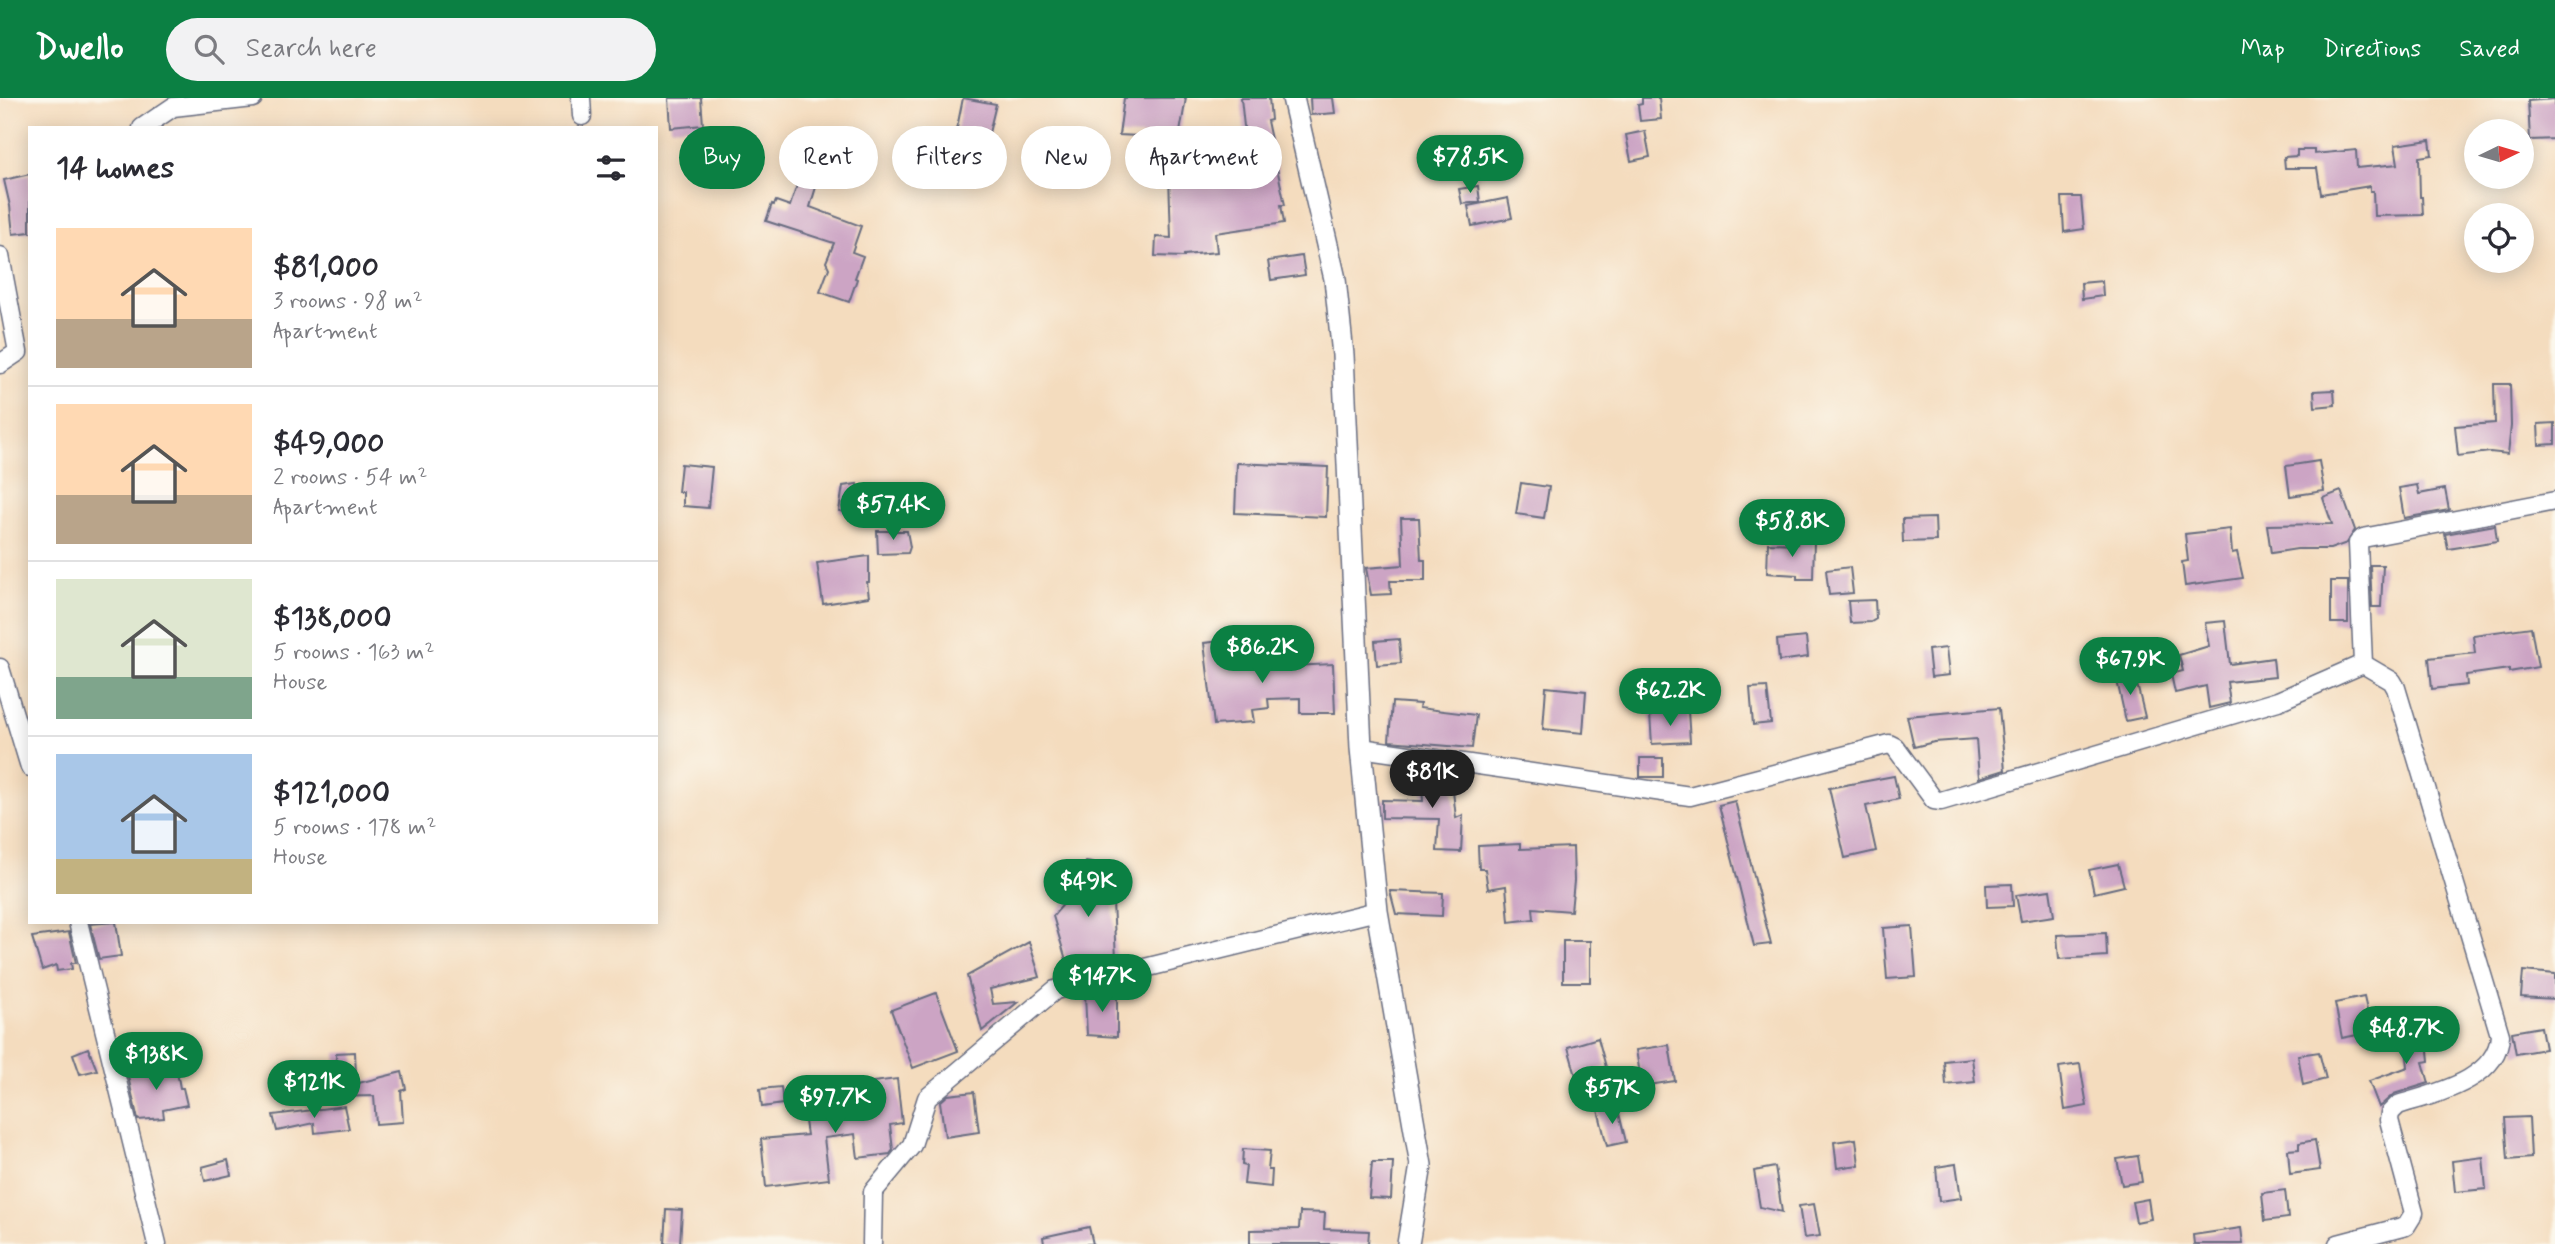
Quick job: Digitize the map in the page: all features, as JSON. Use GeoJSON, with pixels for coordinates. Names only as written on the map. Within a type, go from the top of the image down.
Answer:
{"type":"FeatureCollection","features":[{"type":"Feature","properties":{"kind":"street"},"geometry":{"type":"LineString","coordinates":[[145,126],[173,107],[253,98]]}},
{"type":"Feature","properties":{"kind":"street"},"geometry":{"type":"LineString","coordinates":[[581,98],[582,116]]}},
{"type":"Feature","properties":{"kind":"street"},"geometry":{"type":"LineString","coordinates":[[1293,98],[1335,279],[1343,355],[1361,748],[1377,911],[1422,1165],[1408,1244]]}},
{"type":"Feature","properties":{"kind":"street"},"geometry":{"type":"LineString","coordinates":[[0,256],[18,352],[0,364]]}},
{"type":"Feature","properties":{"kind":"street"},"geometry":{"type":"LineString","coordinates":[[2363,664],[2358,543],[2362,538],[2555,501]]}},
{"type":"Feature","properties":{"kind":"street"},"geometry":{"type":"LineString","coordinates":[[1361,748],[1690,796],[1889,744],[1895,747],[1934,800],[1941,801],[2278,701],[2363,664]]}},
{"type":"Feature","properties":{"kind":"street"},"geometry":{"type":"LineString","coordinates":[[2338,1244],[2406,1226],[2414,1213],[2389,1120],[2390,1113],[2398,1105],[2466,1082],[2489,1061],[2500,1044],[2500,1035],[2396,688],[2392,681],[2363,664]]}},
{"type":"Feature","properties":{"kind":"street"},"geometry":{"type":"LineString","coordinates":[[0,668],[28,760]]}},
{"type":"Feature","properties":{"kind":"street"},"geometry":{"type":"LineString","coordinates":[[872,1244],[873,1192],[912,1145],[927,1098],[1055,990],[1377,911]]}},
{"type":"Feature","properties":{"kind":"street"},"geometry":{"type":"LineString","coordinates":[[78,924],[157,1244]]}},
{"type":"Feature","properties":{"kind":"building"},"geometry":{"type":"Polygon","coordinates":[[[669,98],[701,98],[703,125],[671,128],[669,98]]]}},
{"type":"Feature","properties":{"kind":"building"},"geometry":{"type":"Polygon","coordinates":[[[963,98],[996,104],[991,126],[957,126],[963,98]]]}},
{"type":"Feature","properties":{"kind":"building"},"geometry":{"type":"Polygon","coordinates":[[[1124,98],[1186,98],[1181,126],[1125,126],[1125,135],[1119,135],[1124,98]]]}},
{"type":"Feature","properties":{"kind":"building"},"geometry":{"type":"Polygon","coordinates":[[[1241,98],[1269,98],[1271,120],[1267,121],[1268,126],[1244,126],[1241,98]]]}},
{"type":"Feature","properties":{"kind":"building"},"geometry":{"type":"Polygon","coordinates":[[[1310,98],[1333,98],[1335,113],[1311,115],[1310,98]]]}},
{"type":"Feature","properties":{"kind":"building"},"geometry":{"type":"Polygon","coordinates":[[[1642,98],[1659,98],[1661,119],[1640,121],[1638,105],[1642,104],[1642,98]]]}},
{"type":"Feature","properties":{"kind":"building"},"geometry":{"type":"Polygon","coordinates":[[[2555,99],[2555,139],[2534,140],[2534,119],[2529,119],[2528,101],[2555,99]]]}},
{"type":"Feature","properties":{"kind":"building"},"geometry":{"type":"Polygon","coordinates":[[[1645,131],[1650,157],[1631,161],[1626,135],[1645,131]]]}},
{"type":"Feature","properties":{"kind":"building"},"geometry":{"type":"Polygon","coordinates":[[[2430,140],[2432,155],[2419,157],[2423,215],[2374,216],[2373,191],[2370,191],[2370,186],[2321,194],[2317,168],[2285,168],[2284,157],[2297,156],[2297,150],[2314,150],[2314,154],[2356,150],[2357,168],[2398,164],[2395,145],[2430,140]]]}},
{"type":"Feature","properties":{"kind":"building"},"geometry":{"type":"Polygon","coordinates":[[[28,174],[28,232],[13,234],[4,180],[28,174]]]}},
{"type":"Feature","properties":{"kind":"building"},"geometry":{"type":"Polygon","coordinates":[[[1478,186],[1480,202],[1462,204],[1459,189],[1478,186]]]}},
{"type":"Feature","properties":{"kind":"building"},"geometry":{"type":"Polygon","coordinates":[[[796,189],[815,189],[810,207],[861,226],[852,252],[863,256],[849,302],[820,292],[829,268],[826,262],[834,243],[766,221],[772,204],[776,201],[790,206],[796,189]]]}},
{"type":"Feature","properties":{"kind":"building"},"geometry":{"type":"Polygon","coordinates":[[[1169,189],[1282,189],[1285,205],[1281,205],[1284,223],[1215,233],[1217,252],[1184,257],[1155,256],[1156,237],[1171,238],[1169,189]]]}},
{"type":"Feature","properties":{"kind":"building"},"geometry":{"type":"Polygon","coordinates":[[[2062,197],[2081,197],[2084,229],[2064,232],[2062,197]]]}},
{"type":"Feature","properties":{"kind":"building"},"geometry":{"type":"Polygon","coordinates":[[[1508,198],[1512,218],[1472,226],[1468,206],[1508,198]]]}},
{"type":"Feature","properties":{"kind":"building"},"geometry":{"type":"Polygon","coordinates":[[[1302,256],[1305,275],[1271,280],[1268,261],[1302,256]]]}},
{"type":"Feature","properties":{"kind":"building"},"geometry":{"type":"Polygon","coordinates":[[[2102,281],[2103,296],[2082,299],[2081,283],[2102,281]]]}},
{"type":"Feature","properties":{"kind":"building"},"geometry":{"type":"Polygon","coordinates":[[[2494,384],[2510,384],[2511,426],[2508,454],[2490,452],[2458,456],[2455,426],[2495,423],[2494,384]]]}},
{"type":"Feature","properties":{"kind":"building"},"geometry":{"type":"Polygon","coordinates":[[[2334,390],[2335,405],[2315,407],[2314,391],[2334,390]]]}},
{"type":"Feature","properties":{"kind":"building"},"geometry":{"type":"Polygon","coordinates":[[[2555,423],[2555,444],[2539,445],[2538,424],[2555,423]]]}},
{"type":"Feature","properties":{"kind":"building"},"geometry":{"type":"Polygon","coordinates":[[[2319,461],[2324,491],[2290,496],[2286,466],[2319,461]]]}},
{"type":"Feature","properties":{"kind":"building"},"geometry":{"type":"Polygon","coordinates":[[[1237,463],[1328,467],[1326,517],[1235,513],[1237,463]]]}},
{"type":"Feature","properties":{"kind":"building"},"geometry":{"type":"Polygon","coordinates":[[[681,464],[712,467],[708,508],[683,506],[683,492],[678,492],[681,464]]]}},
{"type":"Feature","properties":{"kind":"building"},"geometry":{"type":"Polygon","coordinates":[[[1521,483],[1549,487],[1544,518],[1516,514],[1521,483]]]}},
{"type":"Feature","properties":{"kind":"building"},"geometry":{"type":"Polygon","coordinates":[[[857,484],[861,515],[839,511],[843,486],[857,484]]]}},
{"type":"Feature","properties":{"kind":"building"},"geometry":{"type":"Polygon","coordinates":[[[2417,485],[2419,494],[2445,489],[2449,510],[2404,518],[2399,488],[2417,485]]]}},
{"type":"Feature","properties":{"kind":"building"},"geometry":{"type":"Polygon","coordinates":[[[2341,491],[2355,530],[2347,543],[2330,549],[2297,549],[2271,553],[2267,525],[2332,524],[2323,498],[2341,491]]]}},
{"type":"Feature","properties":{"kind":"building"},"geometry":{"type":"Polygon","coordinates":[[[1401,518],[1419,518],[1425,581],[1390,581],[1391,594],[1371,595],[1366,568],[1403,565],[1401,518]]]}},
{"type":"Feature","properties":{"kind":"building"},"geometry":{"type":"Polygon","coordinates":[[[1935,518],[1936,541],[1903,542],[1902,519],[1935,518]]]}},
{"type":"Feature","properties":{"kind":"building"},"geometry":{"type":"Polygon","coordinates":[[[2495,525],[2497,541],[2448,549],[2445,534],[2495,525]]]}},
{"type":"Feature","properties":{"kind":"building"},"geometry":{"type":"Polygon","coordinates":[[[2230,529],[2232,553],[2237,552],[2243,578],[2185,586],[2182,562],[2188,561],[2185,534],[2230,529]]]}},
{"type":"Feature","properties":{"kind":"building"},"geometry":{"type":"Polygon","coordinates":[[[877,531],[907,531],[910,547],[908,553],[878,554],[877,531]]]}},
{"type":"Feature","properties":{"kind":"building"},"geometry":{"type":"Polygon","coordinates":[[[1798,539],[1814,539],[1813,579],[1767,573],[1768,543],[1797,544],[1798,539]]]}},
{"type":"Feature","properties":{"kind":"building"},"geometry":{"type":"Polygon","coordinates":[[[869,556],[869,597],[823,604],[817,563],[869,556]]]}},
{"type":"Feature","properties":{"kind":"building"},"geometry":{"type":"Polygon","coordinates":[[[2370,565],[2383,565],[2381,607],[2372,607],[2370,565]]]}},
{"type":"Feature","properties":{"kind":"building"},"geometry":{"type":"Polygon","coordinates":[[[1850,567],[1853,593],[1829,595],[1826,570],[1850,567]]]}},
{"type":"Feature","properties":{"kind":"building"},"geometry":{"type":"Polygon","coordinates":[[[2331,581],[2348,581],[2348,623],[2331,623],[2331,581]]]}},
{"type":"Feature","properties":{"kind":"building"},"geometry":{"type":"Polygon","coordinates":[[[1875,600],[1876,619],[1871,622],[1850,623],[1848,601],[1875,600]]]}},
{"type":"Feature","properties":{"kind":"building"},"geometry":{"type":"Polygon","coordinates":[[[2225,621],[2230,664],[2273,658],[2275,677],[2227,682],[2230,703],[2209,708],[2206,686],[2175,693],[2171,674],[2183,671],[2179,655],[2209,646],[2205,623],[2225,621]]]}},
{"type":"Feature","properties":{"kind":"building"},"geometry":{"type":"Polygon","coordinates":[[[2531,627],[2538,667],[2466,675],[2467,685],[2432,689],[2429,658],[2475,653],[2473,635],[2531,627]]]}},
{"type":"Feature","properties":{"kind":"building"},"geometry":{"type":"Polygon","coordinates":[[[1806,637],[1808,657],[1779,661],[1777,640],[1806,637]]]}},
{"type":"Feature","properties":{"kind":"building"},"geometry":{"type":"Polygon","coordinates":[[[1238,639],[1241,665],[1272,667],[1333,664],[1335,713],[1300,713],[1300,698],[1268,699],[1269,708],[1252,710],[1254,722],[1214,725],[1204,643],[1238,639]]]}},
{"type":"Feature","properties":{"kind":"building"},"geometry":{"type":"Polygon","coordinates":[[[1399,639],[1401,663],[1377,665],[1375,641],[1399,639]]]}},
{"type":"Feature","properties":{"kind":"building"},"geometry":{"type":"Polygon","coordinates":[[[1946,648],[1949,675],[1931,677],[1928,650],[1946,648]]]}},
{"type":"Feature","properties":{"kind":"building"},"geometry":{"type":"Polygon","coordinates":[[[2134,672],[2145,717],[2126,721],[2116,676],[2134,672]]]}},
{"type":"Feature","properties":{"kind":"building"},"geometry":{"type":"Polygon","coordinates":[[[1546,687],[1586,691],[1583,733],[1543,729],[1546,687]]]}},
{"type":"Feature","properties":{"kind":"building"},"geometry":{"type":"Polygon","coordinates":[[[1767,687],[1771,723],[1753,725],[1750,688],[1767,687]]]}},
{"type":"Feature","properties":{"kind":"building"},"geometry":{"type":"Polygon","coordinates":[[[1392,702],[1420,704],[1419,708],[1476,715],[1472,748],[1389,741],[1392,702]]]}},
{"type":"Feature","properties":{"kind":"building"},"geometry":{"type":"Polygon","coordinates":[[[1999,708],[2005,770],[1979,778],[1976,739],[1934,742],[1914,747],[1907,716],[1999,708]]]}},
{"type":"Feature","properties":{"kind":"building"},"geometry":{"type":"Polygon","coordinates":[[[1688,711],[1690,742],[1652,744],[1650,714],[1688,711]]]}},
{"type":"Feature","properties":{"kind":"building"},"geometry":{"type":"Polygon","coordinates":[[[1640,758],[1663,758],[1663,777],[1640,777],[1640,758]]]}},
{"type":"Feature","properties":{"kind":"building"},"geometry":{"type":"Polygon","coordinates":[[[1451,773],[1456,818],[1463,815],[1461,852],[1437,851],[1439,819],[1382,818],[1382,800],[1423,801],[1421,775],[1451,773]]]}},
{"type":"Feature","properties":{"kind":"building"},"geometry":{"type":"Polygon","coordinates":[[[1894,776],[1899,799],[1866,806],[1876,851],[1845,858],[1829,788],[1894,776]]]}},
{"type":"Feature","properties":{"kind":"building"},"geometry":{"type":"Polygon","coordinates":[[[1735,801],[1771,944],[1754,946],[1719,805],[1735,801]]]}},
{"type":"Feature","properties":{"kind":"building"},"geometry":{"type":"Polygon","coordinates":[[[1520,844],[1520,849],[1573,847],[1571,911],[1533,908],[1534,919],[1509,922],[1506,886],[1488,889],[1485,869],[1479,869],[1478,846],[1520,844]]]}},
{"type":"Feature","properties":{"kind":"building"},"geometry":{"type":"Polygon","coordinates":[[[1086,862],[1111,866],[1116,958],[1069,970],[1053,916],[1072,894],[1086,862]]]}},
{"type":"Feature","properties":{"kind":"building"},"geometry":{"type":"Polygon","coordinates":[[[2118,864],[2124,886],[2094,893],[2089,870],[2118,864]]]}},
{"type":"Feature","properties":{"kind":"building"},"geometry":{"type":"Polygon","coordinates":[[[2012,884],[2013,906],[1987,907],[1986,885],[2012,884]]]}},
{"type":"Feature","properties":{"kind":"building"},"geometry":{"type":"Polygon","coordinates":[[[2050,890],[2054,916],[2021,921],[2016,895],[2050,890]]]}},
{"type":"Feature","properties":{"kind":"building"},"geometry":{"type":"Polygon","coordinates":[[[1390,891],[1443,893],[1442,916],[1396,914],[1390,891]]]}},
{"type":"Feature","properties":{"kind":"building"},"geometry":{"type":"Polygon","coordinates":[[[90,924],[116,924],[121,956],[99,959],[90,924]]]}},
{"type":"Feature","properties":{"kind":"building"},"geometry":{"type":"Polygon","coordinates":[[[1912,926],[1916,977],[1887,979],[1883,928],[1912,926]]]}},
{"type":"Feature","properties":{"kind":"building"},"geometry":{"type":"Polygon","coordinates":[[[69,932],[76,963],[71,963],[72,969],[57,971],[56,965],[42,970],[32,937],[69,932]]]}},
{"type":"Feature","properties":{"kind":"building"},"geometry":{"type":"Polygon","coordinates":[[[2106,933],[2107,956],[2059,959],[2057,935],[2106,933]]]}},
{"type":"Feature","properties":{"kind":"building"},"geometry":{"type":"Polygon","coordinates":[[[1563,941],[1590,941],[1590,982],[1563,982],[1563,941]]]}},
{"type":"Feature","properties":{"kind":"building"},"geometry":{"type":"Polygon","coordinates":[[[1029,942],[1040,977],[990,989],[993,1004],[1018,1002],[982,1031],[967,976],[1029,942]]]}},
{"type":"Feature","properties":{"kind":"building"},"geometry":{"type":"Polygon","coordinates":[[[2523,971],[2555,974],[2555,999],[2521,997],[2523,971]]]}},
{"type":"Feature","properties":{"kind":"building"},"geometry":{"type":"Polygon","coordinates":[[[1117,991],[1117,1037],[1087,1035],[1085,995],[1117,991]]]}},
{"type":"Feature","properties":{"kind":"building"},"geometry":{"type":"Polygon","coordinates":[[[936,993],[958,1051],[913,1068],[891,1010],[936,993]]]}},
{"type":"Feature","properties":{"kind":"building"},"geometry":{"type":"Polygon","coordinates":[[[2364,997],[2372,1032],[2342,1038],[2335,1003],[2364,997]]]}},
{"type":"Feature","properties":{"kind":"building"},"geometry":{"type":"Polygon","coordinates":[[[2425,1021],[2429,1061],[2423,1062],[2429,1083],[2394,1094],[2379,1107],[2369,1081],[2408,1067],[2404,1024],[2425,1021]]]}},
{"type":"Feature","properties":{"kind":"building"},"geometry":{"type":"Polygon","coordinates":[[[2541,1027],[2545,1049],[2516,1054],[2512,1032],[2541,1027]]]}},
{"type":"Feature","properties":{"kind":"building"},"geometry":{"type":"Polygon","coordinates":[[[1598,1038],[1606,1067],[1576,1076],[1568,1047],[1598,1038]]]}},
{"type":"Feature","properties":{"kind":"building"},"geometry":{"type":"Polygon","coordinates":[[[1669,1045],[1675,1081],[1642,1086],[1636,1050],[1669,1045]]]}},
{"type":"Feature","properties":{"kind":"building"},"geometry":{"type":"Polygon","coordinates":[[[88,1048],[97,1070],[80,1074],[73,1054],[88,1048]]]}},
{"type":"Feature","properties":{"kind":"building"},"geometry":{"type":"Polygon","coordinates":[[[355,1052],[356,1075],[337,1074],[336,1053],[355,1052]]]}},
{"type":"Feature","properties":{"kind":"building"},"geometry":{"type":"Polygon","coordinates":[[[2319,1052],[2326,1079],[2303,1085],[2298,1055],[2319,1052]]]}},
{"type":"Feature","properties":{"kind":"building"},"geometry":{"type":"Polygon","coordinates":[[[1972,1058],[1975,1082],[1946,1085],[1944,1061],[1972,1058]]]}},
{"type":"Feature","properties":{"kind":"building"},"geometry":{"type":"Polygon","coordinates":[[[2080,1064],[2087,1106],[2065,1110],[2059,1067],[2080,1064]]]}},
{"type":"Feature","properties":{"kind":"building"},"geometry":{"type":"Polygon","coordinates":[[[176,1066],[180,1088],[183,1088],[187,1105],[163,1110],[164,1118],[138,1120],[127,1072],[176,1066]]]}},
{"type":"Feature","properties":{"kind":"building"},"geometry":{"type":"Polygon","coordinates":[[[402,1072],[406,1089],[401,1091],[403,1122],[376,1124],[374,1096],[328,1097],[327,1091],[402,1072]]]}},
{"type":"Feature","properties":{"kind":"building"},"geometry":{"type":"Polygon","coordinates":[[[897,1079],[902,1123],[890,1125],[893,1150],[890,1154],[858,1158],[855,1134],[824,1138],[829,1179],[766,1187],[761,1139],[807,1135],[804,1114],[816,1113],[815,1102],[866,1097],[864,1083],[897,1079]]]}},
{"type":"Feature","properties":{"kind":"building"},"geometry":{"type":"Polygon","coordinates":[[[781,1087],[783,1104],[762,1107],[760,1089],[781,1087]]]}},
{"type":"Feature","properties":{"kind":"building"},"geometry":{"type":"Polygon","coordinates":[[[974,1092],[979,1132],[945,1137],[940,1102],[948,1095],[974,1092]]]}},
{"type":"Feature","properties":{"kind":"building"},"geometry":{"type":"Polygon","coordinates":[[[1617,1105],[1626,1142],[1607,1146],[1598,1110],[1617,1105]]]}},
{"type":"Feature","properties":{"kind":"building"},"geometry":{"type":"Polygon","coordinates":[[[344,1106],[349,1129],[315,1133],[314,1123],[277,1131],[273,1115],[344,1106]]]}},
{"type":"Feature","properties":{"kind":"building"},"geometry":{"type":"Polygon","coordinates":[[[2529,1117],[2531,1158],[2508,1160],[2505,1118],[2529,1117]]]}},
{"type":"Feature","properties":{"kind":"building"},"geometry":{"type":"Polygon","coordinates":[[[1856,1139],[1859,1165],[1837,1168],[1834,1142],[1856,1139]]]}},
{"type":"Feature","properties":{"kind":"building"},"geometry":{"type":"Polygon","coordinates":[[[2315,1140],[2320,1170],[2290,1174],[2288,1150],[2299,1149],[2299,1143],[2315,1140]]]}},
{"type":"Feature","properties":{"kind":"building"},"geometry":{"type":"Polygon","coordinates":[[[1243,1149],[1270,1151],[1268,1170],[1272,1170],[1271,1187],[1244,1184],[1246,1166],[1242,1165],[1243,1149]]]}},
{"type":"Feature","properties":{"kind":"building"},"geometry":{"type":"Polygon","coordinates":[[[2138,1156],[2142,1182],[2122,1185],[2117,1159],[2138,1156]]]}},
{"type":"Feature","properties":{"kind":"building"},"geometry":{"type":"Polygon","coordinates":[[[2483,1157],[2486,1189],[2455,1192],[2452,1161],[2483,1157]]]}},
{"type":"Feature","properties":{"kind":"building"},"geometry":{"type":"Polygon","coordinates":[[[228,1160],[231,1175],[205,1181],[202,1167],[228,1160]]]}},
{"type":"Feature","properties":{"kind":"building"},"geometry":{"type":"Polygon","coordinates":[[[1372,1162],[1393,1162],[1391,1199],[1369,1198],[1372,1162]]]}},
{"type":"Feature","properties":{"kind":"building"},"geometry":{"type":"Polygon","coordinates":[[[1956,1164],[1961,1198],[1939,1201],[1936,1167],[1956,1164]]]}},
{"type":"Feature","properties":{"kind":"building"},"geometry":{"type":"Polygon","coordinates":[[[1775,1167],[1782,1212],[1760,1207],[1754,1171],[1775,1167]]]}},
{"type":"Feature","properties":{"kind":"building"},"geometry":{"type":"Polygon","coordinates":[[[2285,1190],[2288,1218],[2265,1221],[2262,1193],[2285,1190]]]}},
{"type":"Feature","properties":{"kind":"building"},"geometry":{"type":"Polygon","coordinates":[[[2148,1199],[2151,1219],[2136,1222],[2132,1202],[2148,1199]]]}},
{"type":"Feature","properties":{"kind":"building"},"geometry":{"type":"Polygon","coordinates":[[[1814,1204],[1820,1236],[1804,1238],[1799,1206],[1814,1204]]]}},
{"type":"Feature","properties":{"kind":"building"},"geometry":{"type":"Polygon","coordinates":[[[666,1209],[682,1210],[680,1244],[664,1243],[666,1209]]]}},
{"type":"Feature","properties":{"kind":"building"},"geometry":{"type":"Polygon","coordinates":[[[1300,1212],[1325,1213],[1324,1229],[1369,1231],[1368,1244],[1250,1244],[1250,1230],[1299,1229],[1300,1212]]]}},
{"type":"Feature","properties":{"kind":"building"},"geometry":{"type":"Polygon","coordinates":[[[1089,1227],[1093,1244],[1044,1244],[1043,1237],[1089,1227]]]}},
{"type":"Feature","properties":{"kind":"building"},"geometry":{"type":"Polygon","coordinates":[[[2241,1228],[2243,1244],[2194,1244],[2193,1235],[2241,1228]]]}}]}
